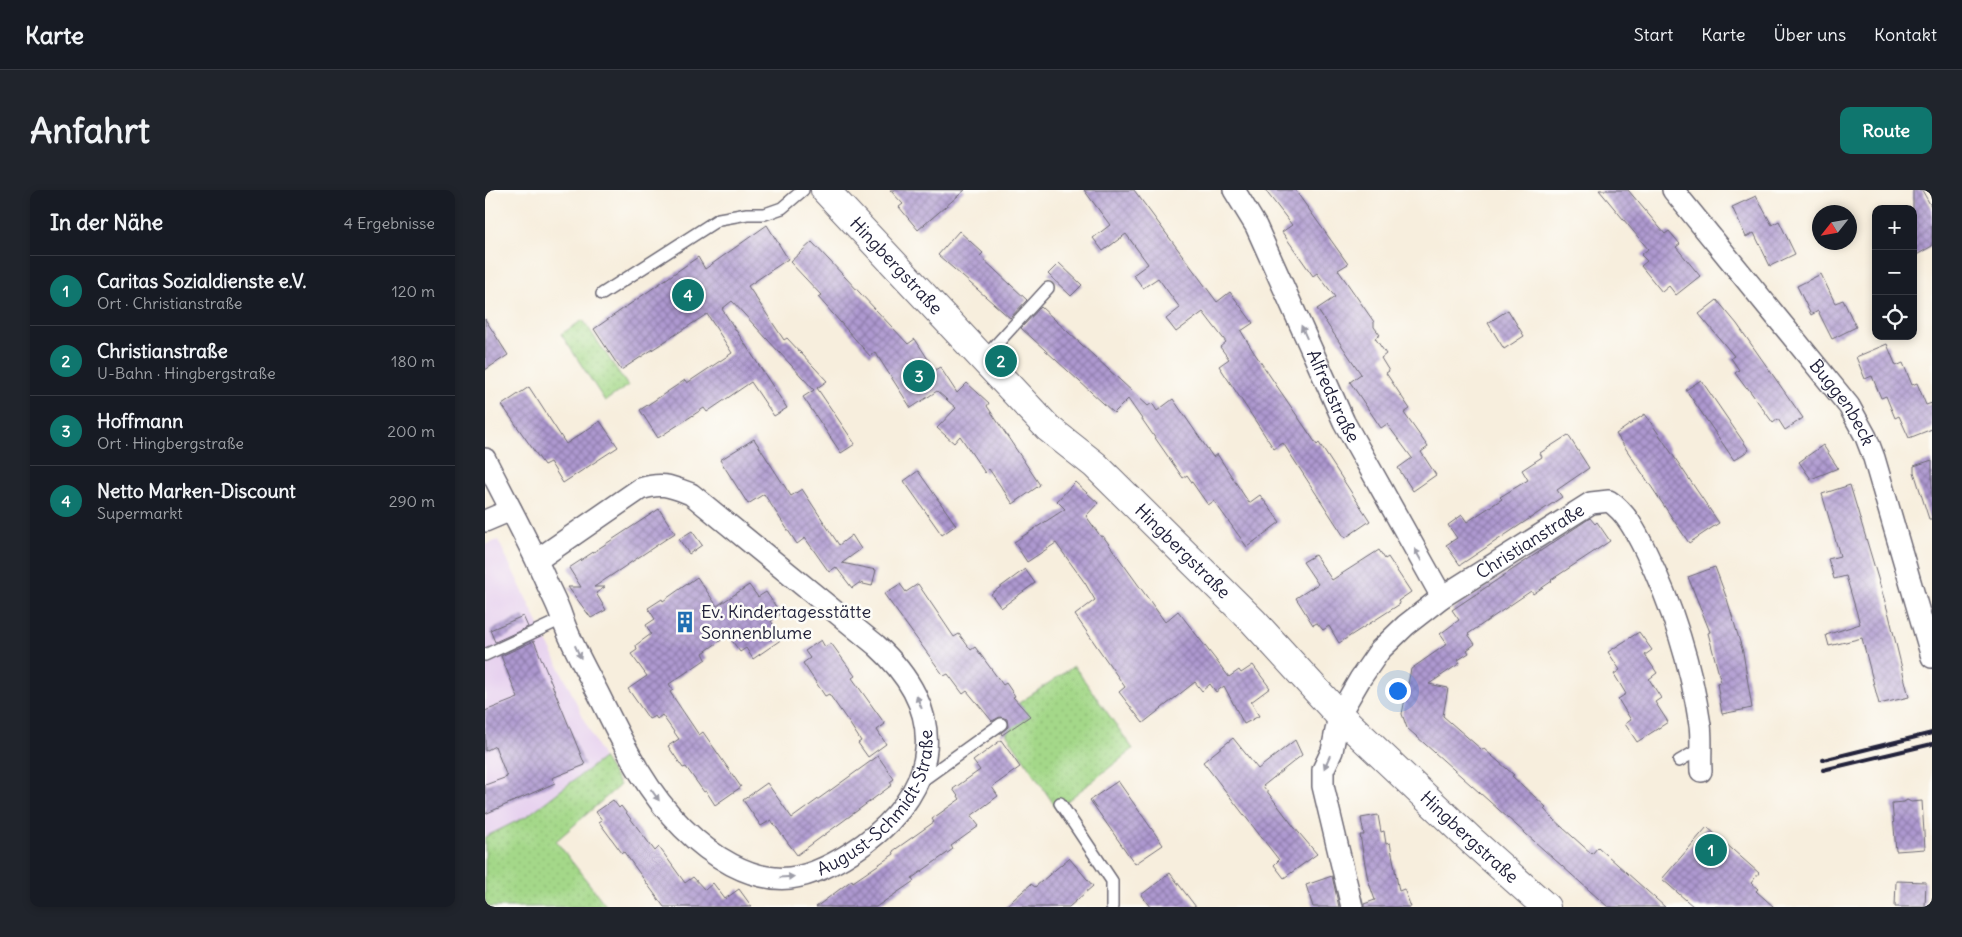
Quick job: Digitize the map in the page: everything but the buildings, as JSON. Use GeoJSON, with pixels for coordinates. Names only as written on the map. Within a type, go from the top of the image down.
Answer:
{"type":"FeatureCollection","features":[{"type":"Feature","properties":{"kind":"street","name":"Hingbergstraße"},"geometry":{"type":"LineString","coordinates":[[825,190],[1048,428],[1095,465],[1253,621],[1339,715],[1471,840],[1546,907]]}},
{"type":"Feature","properties":{"kind":"street","name":"Alfredstraße"},"geometry":{"type":"LineString","coordinates":[[1234,190],[1256,226],[1344,422],[1442,597]]}},
{"type":"Feature","properties":{"kind":"street","name":"Buggenbeck"},"geometry":{"type":"LineString","coordinates":[[1673,190],[1827,378],[1849,406],[1862,429],[1874,458],[1932,658]]}},
{"type":"Feature","properties":{"kind":"street","name":"August-Schmidt-Straße"},"geometry":{"type":"LineString","coordinates":[[485,459],[537,560],[562,619],[628,753],[666,810],[683,829],[709,851],[739,868],[774,877],[790,878],[832,864],[857,849],[891,821],[915,786],[924,765],[927,731],[921,705],[901,671],[875,644],[691,494],[669,485],[655,484],[640,489],[537,560]]}},
{"type":"Feature","properties":{"kind":"street","name":"Christianstraße"},"geometry":{"type":"LineString","coordinates":[[1352,907],[1323,786],[1323,770],[1332,751],[1339,715],[1359,679],[1381,650],[1406,625],[1442,597],[1591,503],[1609,501],[1620,508],[1638,536],[1658,576],[1684,646],[1700,726],[1701,771]]}},
{"type":"Feature","properties":{"kind":"street"},"geometry":{"type":"LineString","coordinates":[[485,521],[511,510]]}},
{"type":"Feature","properties":{"kind":"lane"},"geometry":{"type":"LineString","coordinates":[[602,294],[719,219],[747,214],[765,214],[782,208],[803,190]]}},
{"type":"Feature","properties":{"kind":"lane"},"geometry":{"type":"LineString","coordinates":[[983,359],[1048,288]]}},
{"type":"Feature","properties":{"kind":"lane"},"geometry":{"type":"LineString","coordinates":[[485,655],[562,619]]}},
{"type":"Feature","properties":{"kind":"lane"},"geometry":{"type":"LineString","coordinates":[[915,786],[1001,724]]}},
{"type":"Feature","properties":{"kind":"lane"},"geometry":{"type":"LineString","coordinates":[[1679,761],[1700,749]]}},
{"type":"Feature","properties":{"kind":"lane"},"geometry":{"type":"LineString","coordinates":[[1060,803],[1112,881],[1112,907]]}},
{"type":"Feature","properties":{"kind":"shaded area"},"geometry":{"type":"Polygon","coordinates":[[[498,540],[603,758],[527,816],[485,837],[485,545],[498,540]]]}},
{"type":"Feature","properties":{"kind":"green space"},"geometry":{"type":"Polygon","coordinates":[[[583,320],[628,386],[605,401],[561,334],[583,320]]]}},
{"type":"Feature","properties":{"kind":"green space"},"geometry":{"type":"Polygon","coordinates":[[[1074,666],[1133,749],[1057,809],[1006,733],[1013,727],[1019,703],[1074,666]]]}},
{"type":"Feature","properties":{"kind":"green space"},"geometry":{"type":"Polygon","coordinates":[[[603,758],[620,785],[556,841],[607,907],[485,907],[485,837],[527,816],[603,758]]]}},
{"type":"Feature","properties":{"kind":"railway"},"geometry":{"type":"LineString","coordinates":[[1823,760],[1932,733]]}},
{"type":"Feature","properties":{"kind":"railway"},"geometry":{"type":"LineString","coordinates":[[1823,770],[1932,744]]}},
{"type":"Feature","properties":{"kind":"place","name":"Netto Marken-Discount"},"geometry":{"type":"Point","coordinates":[688,295]}},
{"type":"Feature","properties":{"kind":"place","name":"Christianstraße"},"geometry":{"type":"Point","coordinates":[1001,361]}},
{"type":"Feature","properties":{"kind":"place","name":"Hoffmann"},"geometry":{"type":"Point","coordinates":[919,376]}},
{"type":"Feature","properties":{"kind":"place","name":"Ev. Kindertagesstätte Sonnenblume"},"geometry":{"type":"Point","coordinates":[685,622]}},
{"type":"Feature","properties":{"kind":"place","name":"Caritas Sozialdienste e.V."},"geometry":{"type":"Point","coordinates":[1711,850]}}]}
